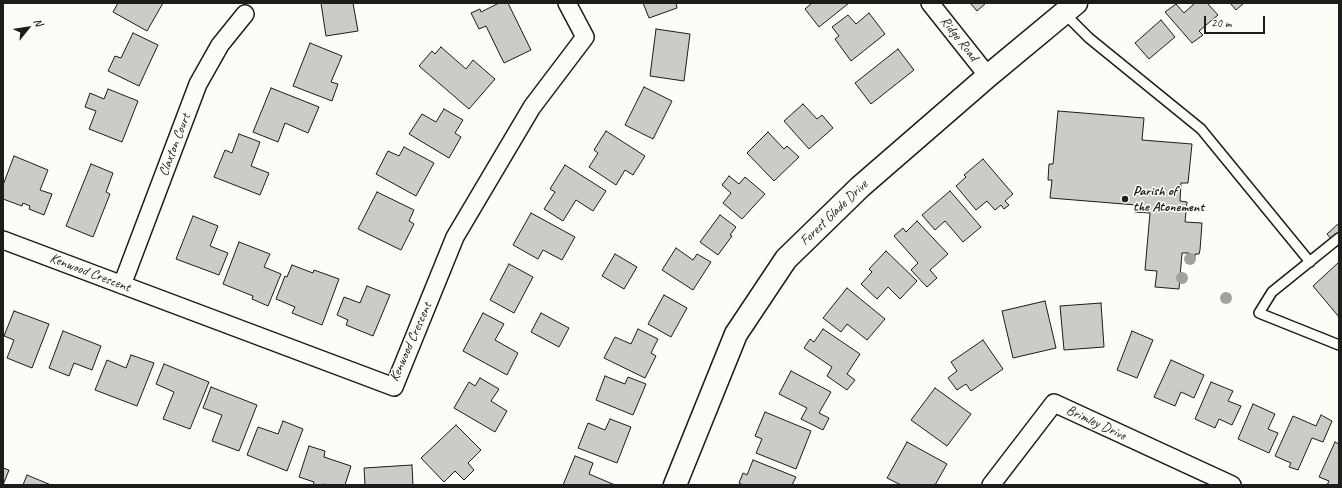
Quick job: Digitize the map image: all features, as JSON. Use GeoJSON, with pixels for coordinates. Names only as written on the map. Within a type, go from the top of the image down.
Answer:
{"type":"FeatureCollection","features":[{"type":"Feature","properties":{"kind":"street","name":"Kenwood Crescent"},"geometry":{"type":"LineString","coordinates":[[3,240],[394,388],[455,237],[532,107],[585,37],[567,3]]}},
{"type":"Feature","properties":{"kind":"street","name":"Ridge Road"},"geometry":{"type":"LineString","coordinates":[[930,3],[988,76]]}},
{"type":"Feature","properties":{"kind":"street","name":"Forest Glade Drive"},"geometry":{"type":"LineString","coordinates":[[675,485],[736,334],[786,259],[860,187],[988,76],[1070,8]]}},
{"type":"Feature","properties":{"kind":"street","name":"Claxton Court"},"geometry":{"type":"LineString","coordinates":[[122,285],[198,84],[220,45],[246,14]]}},
{"type":"Feature","properties":{"kind":"street","name":"Brimley Drive"},"geometry":{"type":"LineString","coordinates":[[991,485],[1054,403],[1232,485]]}},
{"type":"Feature","properties":{"kind":"lane"},"geometry":{"type":"LineString","coordinates":[[1070,8],[1089,38],[1201,129],[1310,262]]}},
{"type":"Feature","properties":{"kind":"lane"},"geometry":{"type":"LineString","coordinates":[[1339,238],[1272,292],[1259,313],[1339,345]]}},
{"type":"Feature","properties":{"kind":"building"},"geometry":{"type":"Polygon","coordinates":[[[118,3],[163,3],[147,31],[113,12],[118,3]]]}},
{"type":"Feature","properties":{"kind":"building"},"geometry":{"type":"Polygon","coordinates":[[[321,3],[353,3],[358,31],[326,36],[321,3]]]}},
{"type":"Feature","properties":{"kind":"building"},"geometry":{"type":"Polygon","coordinates":[[[499,3],[508,3],[531,50],[504,63],[486,26],[479,29],[471,13],[480,9],[481,12],[499,3]]]}},
{"type":"Feature","properties":{"kind":"building"},"geometry":{"type":"Polygon","coordinates":[[[643,3],[676,3],[677,8],[649,18],[643,3]]]}},
{"type":"Feature","properties":{"kind":"building"},"geometry":{"type":"Polygon","coordinates":[[[812,3],[849,3],[819,27],[805,9],[812,3]]]}},
{"type":"Feature","properties":{"kind":"building"},"geometry":{"type":"Polygon","coordinates":[[[970,3],[986,3],[977,11],[970,3]]]}},
{"type":"Feature","properties":{"kind":"building"},"geometry":{"type":"Polygon","coordinates":[[[1195,3],[1207,3],[1218,15],[1199,31],[1203,35],[1192,43],[1165,12],[1176,4],[1184,13],[1195,3]]]}},
{"type":"Feature","properties":{"kind":"building"},"geometry":{"type":"Polygon","coordinates":[[[1230,3],[1244,3],[1236,10],[1230,3]]]}},
{"type":"Feature","properties":{"kind":"building"},"geometry":{"type":"Polygon","coordinates":[[[869,13],[885,34],[851,61],[835,39],[839,36],[832,27],[848,15],[856,24],[869,13]]]}},
{"type":"Feature","properties":{"kind":"building"},"geometry":{"type":"Polygon","coordinates":[[[1161,20],[1175,37],[1149,59],[1135,43],[1161,20]]]}},
{"type":"Feature","properties":{"kind":"building"},"geometry":{"type":"Polygon","coordinates":[[[656,29],[690,34],[684,81],[650,76],[656,29]]]}},
{"type":"Feature","properties":{"kind":"building"},"geometry":{"type":"Polygon","coordinates":[[[133,33],[158,45],[139,86],[108,71],[115,56],[121,58],[133,33]]]}},
{"type":"Feature","properties":{"kind":"building"},"geometry":{"type":"Polygon","coordinates":[[[310,43],[342,56],[331,82],[338,84],[332,101],[293,86],[310,43]]]}},
{"type":"Feature","properties":{"kind":"building"},"geometry":{"type":"Polygon","coordinates":[[[441,47],[466,69],[473,60],[495,79],[469,109],[419,66],[432,51],[435,54],[441,47]]]}},
{"type":"Feature","properties":{"kind":"building"},"geometry":{"type":"Polygon","coordinates":[[[898,49],[914,70],[871,104],[855,83],[898,49]]]}},
{"type":"Feature","properties":{"kind":"building"},"geometry":{"type":"Polygon","coordinates":[[[644,87],[672,101],[653,139],[625,125],[644,87]]]}},
{"type":"Feature","properties":{"kind":"building"},"geometry":{"type":"Polygon","coordinates":[[[271,88],[319,107],[308,133],[285,123],[278,142],[253,132],[271,88]]]}},
{"type":"Feature","properties":{"kind":"building"},"geometry":{"type":"Polygon","coordinates":[[[108,89],[138,101],[122,142],[89,129],[96,111],[85,107],[90,93],[104,99],[108,89]]]}},
{"type":"Feature","properties":{"kind":"building"},"geometry":{"type":"Polygon","coordinates":[[[803,104],[817,119],[822,115],[833,128],[809,149],[784,121],[803,104]]]}},
{"type":"Feature","properties":{"kind":"building"},"geometry":{"type":"Polygon","coordinates":[[[444,109],[463,120],[455,133],[461,137],[449,158],[409,134],[422,114],[436,122],[444,109]]]}},
{"type":"Feature","properties":{"kind":"building","name":"Parish of the Atonement"},"geometry":{"type":"Polygon","coordinates":[[[1058,111],[1144,118],[1142,140],[1192,144],[1188,183],[1181,183],[1180,201],[1187,202],[1185,222],[1202,223],[1200,250],[1199,254],[1195,254],[1195,257],[1189,256],[1189,253],[1182,253],[1179,289],[1155,287],[1157,271],[1145,270],[1150,213],[1135,212],[1136,205],[1050,198],[1052,180],[1048,180],[1049,164],[1053,164],[1058,111]]]}},
{"type":"Feature","properties":{"kind":"building"},"geometry":{"type":"Polygon","coordinates":[[[606,131],[645,156],[633,175],[625,170],[616,185],[589,167],[598,153],[594,150],[606,131]]]}},
{"type":"Feature","properties":{"kind":"building"},"geometry":{"type":"Polygon","coordinates":[[[768,132],[784,149],[787,146],[799,157],[774,181],[747,153],[768,132]]]}},
{"type":"Feature","properties":{"kind":"building"},"geometry":{"type":"Polygon","coordinates":[[[239,134],[260,142],[251,166],[269,173],[260,195],[214,177],[225,150],[232,153],[239,134]]]}},
{"type":"Feature","properties":{"kind":"building"},"geometry":{"type":"Polygon","coordinates":[[[404,147],[434,163],[416,196],[376,174],[388,151],[399,156],[404,147]]]}},
{"type":"Feature","properties":{"kind":"building"},"geometry":{"type":"Polygon","coordinates":[[[14,156],[48,170],[40,190],[52,194],[44,215],[29,209],[30,206],[23,203],[22,206],[3,199],[3,185],[14,156]]]}},
{"type":"Feature","properties":{"kind":"building"},"geometry":{"type":"Polygon","coordinates":[[[983,159],[1013,194],[1005,201],[1009,205],[1004,209],[1001,205],[995,210],[987,201],[976,210],[956,186],[966,177],[964,175],[983,159]]]}},
{"type":"Feature","properties":{"kind":"building"},"geometry":{"type":"Polygon","coordinates":[[[91,164],[113,173],[106,192],[110,194],[93,237],[66,226],[91,164]]]}},
{"type":"Feature","properties":{"kind":"building"},"geometry":{"type":"Polygon","coordinates":[[[565,165],[606,191],[593,211],[576,200],[563,221],[544,209],[555,192],[550,189],[565,165]]]}},
{"type":"Feature","properties":{"kind":"building"},"geometry":{"type":"Polygon","coordinates":[[[729,176],[739,184],[745,177],[765,194],[742,219],[723,203],[731,193],[722,185],[729,176]]]}},
{"type":"Feature","properties":{"kind":"building"},"geometry":{"type":"Polygon","coordinates":[[[950,191],[981,227],[963,242],[945,221],[935,230],[922,215],[950,191]]]}},
{"type":"Feature","properties":{"kind":"building"},"geometry":{"type":"Polygon","coordinates":[[[377,192],[414,210],[409,221],[414,224],[401,250],[358,229],[377,192]]]}},
{"type":"Feature","properties":{"kind":"building"},"geometry":{"type":"Polygon","coordinates":[[[531,213],[575,237],[562,260],[543,250],[538,259],[513,245],[531,213]]]}},
{"type":"Feature","properties":{"kind":"building"},"geometry":{"type":"Polygon","coordinates":[[[720,215],[736,227],[730,235],[732,236],[718,255],[700,242],[720,215]]]}},
{"type":"Feature","properties":{"kind":"building"},"geometry":{"type":"Polygon","coordinates":[[[193,216],[218,226],[210,246],[228,253],[219,275],[176,259],[193,216]]]}},
{"type":"Feature","properties":{"kind":"building"},"geometry":{"type":"Polygon","coordinates":[[[917,221],[948,254],[930,270],[937,278],[927,287],[911,270],[918,263],[894,236],[903,228],[906,232],[917,221]]]}},
{"type":"Feature","properties":{"kind":"building"},"geometry":{"type":"Polygon","coordinates":[[[1339,223],[1339,248],[1327,234],[1339,223]]]}},
{"type":"Feature","properties":{"kind":"building"},"geometry":{"type":"Polygon","coordinates":[[[239,242],[270,254],[264,267],[281,274],[268,306],[252,299],[253,296],[223,284],[239,242]]]}},
{"type":"Feature","properties":{"kind":"building"},"geometry":{"type":"Polygon","coordinates":[[[676,248],[693,260],[697,254],[711,262],[693,290],[662,270],[676,248]]]}},
{"type":"Feature","properties":{"kind":"building"},"geometry":{"type":"Polygon","coordinates":[[[886,251],[917,281],[900,299],[888,287],[877,299],[861,284],[872,272],[869,269],[886,251]]]}},
{"type":"Feature","properties":{"kind":"building"},"geometry":{"type":"Polygon","coordinates":[[[615,254],[637,267],[624,289],[602,276],[615,254]]]}},
{"type":"Feature","properties":{"kind":"building"},"geometry":{"type":"Polygon","coordinates":[[[1339,262],[1339,317],[1313,286],[1339,262]]]}},
{"type":"Feature","properties":{"kind":"building"},"geometry":{"type":"Polygon","coordinates":[[[509,264],[533,277],[514,313],[490,300],[509,264]]]}},
{"type":"Feature","properties":{"kind":"building"},"geometry":{"type":"Polygon","coordinates":[[[292,265],[313,273],[314,270],[339,279],[322,325],[292,313],[295,307],[276,299],[285,276],[287,277],[292,265]]]}},
{"type":"Feature","properties":{"kind":"building"},"geometry":{"type":"Polygon","coordinates":[[[367,286],[390,295],[373,336],[346,325],[348,320],[337,315],[344,297],[360,303],[367,286]]]}},
{"type":"Feature","properties":{"kind":"building"},"geometry":{"type":"Polygon","coordinates":[[[847,288],[885,319],[867,340],[847,324],[841,332],[823,318],[847,288]]]}},
{"type":"Feature","properties":{"kind":"building"},"geometry":{"type":"Polygon","coordinates":[[[664,295],[687,308],[671,337],[648,324],[664,295]]]}},
{"type":"Feature","properties":{"kind":"building"},"geometry":{"type":"Polygon","coordinates":[[[1045,301],[1056,348],[1013,358],[1002,311],[1045,301]]]}},
{"type":"Feature","properties":{"kind":"building"},"geometry":{"type":"Polygon","coordinates":[[[1101,303],[1104,347],[1064,350],[1060,306],[1101,303]]]}},
{"type":"Feature","properties":{"kind":"building"},"geometry":{"type":"Polygon","coordinates":[[[14,311],[49,324],[32,368],[7,358],[14,340],[4,336],[14,311]]]}},
{"type":"Feature","properties":{"kind":"building"},"geometry":{"type":"Polygon","coordinates":[[[483,313],[504,324],[495,340],[518,353],[507,375],[463,351],[483,313]]]}},
{"type":"Feature","properties":{"kind":"building"},"geometry":{"type":"Polygon","coordinates":[[[541,313],[569,328],[559,347],[531,332],[541,313]]]}},
{"type":"Feature","properties":{"kind":"building"},"geometry":{"type":"Polygon","coordinates":[[[638,329],[658,339],[651,353],[656,356],[645,378],[604,358],[615,337],[631,344],[638,329]]]}},
{"type":"Feature","properties":{"kind":"building"},"geometry":{"type":"Polygon","coordinates":[[[823,329],[860,354],[847,374],[855,380],[847,390],[827,376],[832,367],[804,348],[810,339],[814,342],[823,329]]]}},
{"type":"Feature","properties":{"kind":"building"},"geometry":{"type":"Polygon","coordinates":[[[63,331],[101,346],[92,370],[74,363],[69,376],[49,368],[63,331]]]}},
{"type":"Feature","properties":{"kind":"building"},"geometry":{"type":"Polygon","coordinates":[[[1132,331],[1153,340],[1137,378],[1117,370],[1132,331]]]}},
{"type":"Feature","properties":{"kind":"building"},"geometry":{"type":"Polygon","coordinates":[[[983,340],[1003,369],[971,391],[966,384],[957,390],[948,378],[957,371],[951,362],[983,340]]]}},
{"type":"Feature","properties":{"kind":"building"},"geometry":{"type":"Polygon","coordinates":[[[131,355],[154,363],[137,406],[95,390],[107,360],[126,368],[131,355]]]}},
{"type":"Feature","properties":{"kind":"building"},"geometry":{"type":"Polygon","coordinates":[[[1171,360],[1204,375],[1194,398],[1181,392],[1175,406],[1154,397],[1171,360]]]}},
{"type":"Feature","properties":{"kind":"building"},"geometry":{"type":"Polygon","coordinates":[[[164,364],[209,382],[190,429],[163,419],[174,392],[156,384],[164,364]]]}},
{"type":"Feature","properties":{"kind":"building"},"geometry":{"type":"Polygon","coordinates":[[[791,371],[831,392],[819,413],[829,418],[823,430],[801,419],[807,408],[779,394],[791,371]]]}},
{"type":"Feature","properties":{"kind":"building"},"geometry":{"type":"Polygon","coordinates":[[[605,376],[625,384],[628,377],[646,384],[633,415],[596,400],[605,376]]]}},
{"type":"Feature","properties":{"kind":"building"},"geometry":{"type":"Polygon","coordinates":[[[480,378],[499,389],[491,401],[507,411],[495,432],[454,408],[469,382],[475,386],[480,378]]]}},
{"type":"Feature","properties":{"kind":"building"},"geometry":{"type":"Polygon","coordinates":[[[1211,382],[1233,391],[1228,401],[1241,406],[1232,425],[1219,419],[1215,428],[1195,419],[1211,382]]]}},
{"type":"Feature","properties":{"kind":"building"},"geometry":{"type":"Polygon","coordinates":[[[211,387],[257,405],[239,451],[212,441],[222,415],[203,408],[211,387]]]}},
{"type":"Feature","properties":{"kind":"building"},"geometry":{"type":"Polygon","coordinates":[[[935,388],[971,414],[947,446],[911,420],[935,388]]]}},
{"type":"Feature","properties":{"kind":"building"},"geometry":{"type":"Polygon","coordinates":[[[1253,404],[1275,414],[1268,429],[1278,433],[1269,453],[1238,439],[1253,404]]]}},
{"type":"Feature","properties":{"kind":"building"},"geometry":{"type":"Polygon","coordinates":[[[765,412],[811,431],[796,469],[756,453],[762,439],[755,436],[765,412]]]}},
{"type":"Feature","properties":{"kind":"building"},"geometry":{"type":"Polygon","coordinates":[[[1321,415],[1332,421],[1323,442],[1312,438],[1298,470],[1289,467],[1291,463],[1275,456],[1293,416],[1316,426],[1321,415]]]}},
{"type":"Feature","properties":{"kind":"building"},"geometry":{"type":"Polygon","coordinates":[[[610,419],[631,427],[617,463],[578,448],[588,423],[605,430],[610,419]]]}},
{"type":"Feature","properties":{"kind":"building"},"geometry":{"type":"Polygon","coordinates":[[[283,421],[303,429],[287,471],[247,455],[258,427],[278,434],[283,421]]]}},
{"type":"Feature","properties":{"kind":"building"},"geometry":{"type":"Polygon","coordinates":[[[456,425],[481,450],[468,463],[474,470],[464,480],[455,471],[444,482],[421,458],[456,425]]]}},
{"type":"Feature","properties":{"kind":"building"},"geometry":{"type":"Polygon","coordinates":[[[907,442],[947,464],[935,485],[901,485],[887,478],[907,442]]]}},
{"type":"Feature","properties":{"kind":"building"},"geometry":{"type":"Polygon","coordinates":[[[1335,442],[1339,444],[1339,485],[1327,485],[1329,481],[1319,477],[1335,442]]]}},
{"type":"Feature","properties":{"kind":"building"},"geometry":{"type":"Polygon","coordinates":[[[309,446],[325,451],[324,457],[351,466],[345,485],[313,485],[314,482],[299,477],[309,446]]]}},
{"type":"Feature","properties":{"kind":"building"},"geometry":{"type":"Polygon","coordinates":[[[575,456],[593,463],[589,474],[615,485],[563,485],[575,456]]]}},
{"type":"Feature","properties":{"kind":"building"},"geometry":{"type":"Polygon","coordinates":[[[753,460],[796,477],[792,485],[743,485],[739,483],[743,473],[747,475],[753,460]]]}},
{"type":"Feature","properties":{"kind":"building"},"geometry":{"type":"Polygon","coordinates":[[[412,465],[413,485],[365,485],[364,468],[412,465]]]}},
{"type":"Feature","properties":{"kind":"building"},"geometry":{"type":"Polygon","coordinates":[[[3,468],[9,470],[3,485],[3,468]]]}},
{"type":"Feature","properties":{"kind":"building"},"geometry":{"type":"Polygon","coordinates":[[[27,475],[51,485],[23,485],[27,475]]]}},
{"type":"Feature","properties":{"kind":"place","name":"Parish of the Atonement"},"geometry":{"type":"Point","coordinates":[1125,199]}}]}
